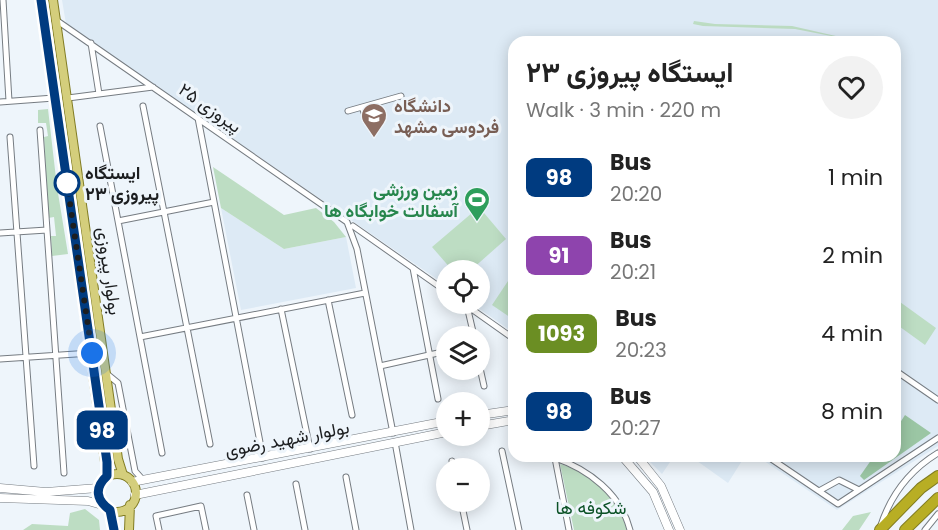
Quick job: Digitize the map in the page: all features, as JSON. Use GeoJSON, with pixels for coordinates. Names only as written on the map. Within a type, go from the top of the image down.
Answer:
{"type":"FeatureCollection","features":[{"type":"Feature","properties":{"kind":"highway"},"geometry":{"type":"LineString","coordinates":[[879,530],[912,496],[938,476]]}},
{"type":"Feature","properties":{"kind":"highway"},"geometry":{"type":"LineString","coordinates":[[904,530],[938,498]]}},
{"type":"Feature","properties":{"kind":"main road","name":"بولوار پیروزی"},"geometry":{"type":"LineString","coordinates":[[41,0],[92,353],[107,476]]}},
{"type":"Feature","properties":{"kind":"main road","name":"بولوار پیروزی"},"geometry":{"type":"LineString","coordinates":[[53,0],[118,459],[123,475]]}},
{"type":"Feature","properties":{"kind":"main road"},"geometry":{"type":"LineString","coordinates":[[54,98],[68,98]]}},
{"type":"Feature","properties":{"kind":"main road"},"geometry":{"type":"LineString","coordinates":[[114,530],[98,488],[107,476],[123,475],[132,482],[135,495],[130,506],[129,530]]}},
{"type":"Feature","properties":{"kind":"main road"},"geometry":{"type":"LineString","coordinates":[[106,508],[117,512],[130,506]]}},
{"type":"Feature","properties":{"kind":"street"},"geometry":{"type":"LineString","coordinates":[[3,0],[9,101]]}},
{"type":"Feature","properties":{"kind":"street","name":"پیروزی ۲۵"},"geometry":{"type":"LineString","coordinates":[[56,20],[347,222],[357,249],[365,293]]}},
{"type":"Feature","properties":{"kind":"street"},"geometry":{"type":"LineString","coordinates":[[91,44],[99,94]]}},
{"type":"Feature","properties":{"kind":"street"},"geometry":{"type":"LineString","coordinates":[[68,98],[154,87]]}},
{"type":"Feature","properties":{"kind":"street"},"geometry":{"type":"LineString","coordinates":[[348,111],[401,96]]}},
{"type":"Feature","properties":{"kind":"street"},"geometry":{"type":"LineString","coordinates":[[0,102],[54,98]]}},
{"type":"Feature","properties":{"kind":"street"},"geometry":{"type":"LineString","coordinates":[[143,106],[210,444]]}},
{"type":"Feature","properties":{"kind":"street"},"geometry":{"type":"LineString","coordinates":[[362,107],[366,118]]}},
{"type":"Feature","properties":{"kind":"street"},"geometry":{"type":"LineString","coordinates":[[198,118],[263,458]]}},
{"type":"Feature","properties":{"kind":"street"},"geometry":{"type":"LineString","coordinates":[[100,126],[162,453]]}},
{"type":"Feature","properties":{"kind":"street"},"geometry":{"type":"LineString","coordinates":[[40,130],[64,473]]}},
{"type":"Feature","properties":{"kind":"street"},"geometry":{"type":"LineString","coordinates":[[10,137],[34,466]]}},
{"type":"Feature","properties":{"kind":"street"},"geometry":{"type":"LineString","coordinates":[[118,221],[214,202]]}},
{"type":"Feature","properties":{"kind":"street"},"geometry":{"type":"LineString","coordinates":[[353,226],[436,284]]}},
{"type":"Feature","properties":{"kind":"street"},"geometry":{"type":"LineString","coordinates":[[0,233],[47,230]]}},
{"type":"Feature","properties":{"kind":"street"},"geometry":{"type":"LineString","coordinates":[[413,268],[437,392]]}},
{"type":"Feature","properties":{"kind":"street"},"geometry":{"type":"LineString","coordinates":[[140,337],[365,293],[411,530]]}},
{"type":"Feature","properties":{"kind":"street"},"geometry":{"type":"LineString","coordinates":[[328,300],[351,415]]}},
{"type":"Feature","properties":{"kind":"street"},"geometry":{"type":"LineString","coordinates":[[282,309],[310,449]]}},
{"type":"Feature","properties":{"kind":"street"},"geometry":{"type":"LineString","coordinates":[[480,314],[508,335]]}},
{"type":"Feature","properties":{"kind":"street"},"geometry":{"type":"LineString","coordinates":[[0,359],[92,353]]}},
{"type":"Feature","properties":{"kind":"street"},"geometry":{"type":"LineString","coordinates":[[380,366],[436,354]]}},
{"type":"Feature","properties":{"kind":"street"},"geometry":{"type":"LineString","coordinates":[[106,374],[118,383],[135,471],[144,481]]}},
{"type":"Feature","properties":{"kind":"street"},"geometry":{"type":"LineString","coordinates":[[901,374],[938,400]]}},
{"type":"Feature","properties":{"kind":"street"},"geometry":{"type":"LineString","coordinates":[[483,380],[484,386]]}},
{"type":"Feature","properties":{"kind":"street"},"geometry":{"type":"LineString","coordinates":[[490,414],[508,411]]}},
{"type":"Feature","properties":{"kind":"street"},"geometry":{"type":"LineString","coordinates":[[490,424],[508,421]]}},
{"type":"Feature","properties":{"kind":"street","name":"بولوار شهید رضوی"},"geometry":{"type":"LineString","coordinates":[[132,482],[436,423]]}},
{"type":"Feature","properties":{"kind":"street","name":"بولوار شهید رضوی"},"geometry":{"type":"LineString","coordinates":[[135,495],[436,434]]}},
{"type":"Feature","properties":{"kind":"street"},"geometry":{"type":"LineString","coordinates":[[776,462],[838,504],[938,438]]}},
{"type":"Feature","properties":{"kind":"street"},"geometry":{"type":"LineString","coordinates":[[502,451],[519,530]]}},
{"type":"Feature","properties":{"kind":"street"},"geometry":{"type":"LineString","coordinates":[[879,530],[888,505],[906,479],[938,453]]}},
{"type":"Feature","properties":{"kind":"street"},"geometry":{"type":"LineString","coordinates":[[556,462],[569,530]]}},
{"type":"Feature","properties":{"kind":"street"},"geometry":{"type":"LineString","coordinates":[[566,462],[595,478],[614,497],[630,530]]}},
{"type":"Feature","properties":{"kind":"street"},"geometry":{"type":"LineString","coordinates":[[627,462],[653,492],[669,530]]}},
{"type":"Feature","properties":{"kind":"street"},"geometry":{"type":"LineString","coordinates":[[642,462],[662,486],[680,530]]}},
{"type":"Feature","properties":{"kind":"street"},"geometry":{"type":"LineString","coordinates":[[346,477],[356,530]]}},
{"type":"Feature","properties":{"kind":"street"},"geometry":{"type":"LineString","coordinates":[[819,491],[839,480],[859,490]]}},
{"type":"Feature","properties":{"kind":"street"},"geometry":{"type":"LineString","coordinates":[[296,484],[305,530]]}},
{"type":"Feature","properties":{"kind":"street"},"geometry":{"type":"LineString","coordinates":[[0,488],[58,492],[98,488]]}},
{"type":"Feature","properties":{"kind":"street"},"geometry":{"type":"LineString","coordinates":[[247,495],[254,530]]}},
{"type":"Feature","properties":{"kind":"street"},"geometry":{"type":"LineString","coordinates":[[0,498],[88,501],[106,508]]}},
{"type":"Feature","properties":{"kind":"street"},"geometry":{"type":"LineString","coordinates":[[159,530],[156,516],[201,506],[206,530]]}},
{"type":"Feature","properties":{"kind":"street"},"geometry":{"type":"LineString","coordinates":[[463,512],[467,530]]}},
{"type":"Feature","properties":{"kind":"street"},"geometry":{"type":"LineString","coordinates":[[926,530],[938,514]]}},
{"type":"Feature","properties":{"kind":"street"},"geometry":{"type":"LineString","coordinates":[[926,530],[932,530]]}},
{"type":"Feature","properties":{"kind":"shaded area","name":"دانشگاه فردوسی مشهد"},"geometry":{"type":"Polygon","coordinates":[[[62,0],[938,0],[938,446],[837,510],[766,462],[901,462],[901,36],[508,36],[508,329],[487,314],[490,314],[490,260],[436,260],[436,278],[66,24],[62,0]]]}},
{"type":"Feature","properties":{"kind":"shaded area"},"geometry":{"type":"Polygon","coordinates":[[[221,208],[284,249],[346,237],[356,288],[241,310],[221,208]]]}},
{"type":"Feature","properties":{"kind":"shaded area"},"geometry":{"type":"Polygon","coordinates":[[[650,462],[670,462],[662,474],[650,462]]]}},
{"type":"Feature","properties":{"kind":"shaded area"},"geometry":{"type":"Polygon","coordinates":[[[698,462],[741,462],[728,483],[698,462]]]}},
{"type":"Feature","properties":{"kind":"green space"},"geometry":{"type":"Polygon","coordinates":[[[694,21],[715,24],[792,26],[836,36],[795,29],[693,24],[694,21]]]}},
{"type":"Feature","properties":{"kind":"green space"},"geometry":{"type":"Polygon","coordinates":[[[48,109],[68,254],[52,256],[51,236],[56,236],[54,217],[48,218],[44,137],[48,136],[46,123],[38,123],[38,110],[48,109]]]}},
{"type":"Feature","properties":{"kind":"green space"},"geometry":{"type":"Polygon","coordinates":[[[213,167],[284,215],[316,208],[334,222],[346,237],[284,249],[221,208],[213,167]]]}},
{"type":"Feature","properties":{"kind":"green space","name":"زمین ورزشی آسفالت خوابگاه ها"},"geometry":{"type":"Polygon","coordinates":[[[479,207],[506,239],[482,260],[443,260],[432,247],[479,207]]]}},
{"type":"Feature","properties":{"kind":"green space"},"geometry":{"type":"Polygon","coordinates":[[[508,281],[508,316],[492,305],[508,281]]]}},
{"type":"Feature","properties":{"kind":"green space"},"geometry":{"type":"Polygon","coordinates":[[[901,303],[936,328],[925,345],[901,328],[901,303]]]}},
{"type":"Feature","properties":{"kind":"green space"},"geometry":{"type":"Polygon","coordinates":[[[905,415],[931,433],[901,454],[901,421],[905,415]]]}},
{"type":"Feature","properties":{"kind":"green space"},"geometry":{"type":"Polygon","coordinates":[[[870,462],[890,462],[864,480],[860,476],[870,462]]]}},
{"type":"Feature","properties":{"kind":"green space","name":"شکوفه ها"},"geometry":{"type":"Polygon","coordinates":[[[560,464],[582,473],[602,489],[617,508],[627,530],[574,530],[560,464]]]}},
{"type":"Feature","properties":{"kind":"green space"},"geometry":{"type":"Polygon","coordinates":[[[85,509],[99,520],[100,530],[23,530],[32,524],[68,526],[70,513],[85,509]]]}},
{"type":"Feature","properties":{"kind":"green space"},"geometry":{"type":"Polygon","coordinates":[[[871,512],[859,530],[842,530],[853,516],[871,512]]]}},
{"type":"Feature","properties":{"kind":"bus line","name":"98"},"geometry":{"type":"LineString","coordinates":[[41,0],[107,462],[107,476],[98,488],[98,493],[102,505],[110,510],[114,530]]}},
{"type":"Feature","properties":{"kind":"place","name":"دانشگاه فردوسی مشهد"},"geometry":{"type":"Point","coordinates":[374,139]}},
{"type":"Feature","properties":{"kind":"place","name":"ایستگاه پیروزی ۲۳"},"geometry":{"type":"Point","coordinates":[67,183]}},
{"type":"Feature","properties":{"kind":"place","name":"زمین ورزشی آسفالت خوابگاه ها"},"geometry":{"type":"Point","coordinates":[477,223]}},
{"type":"Feature","properties":{"kind":"route"},"geometry":{"type":"LineString","coordinates":[[67,183],[92,353]]}}]}
